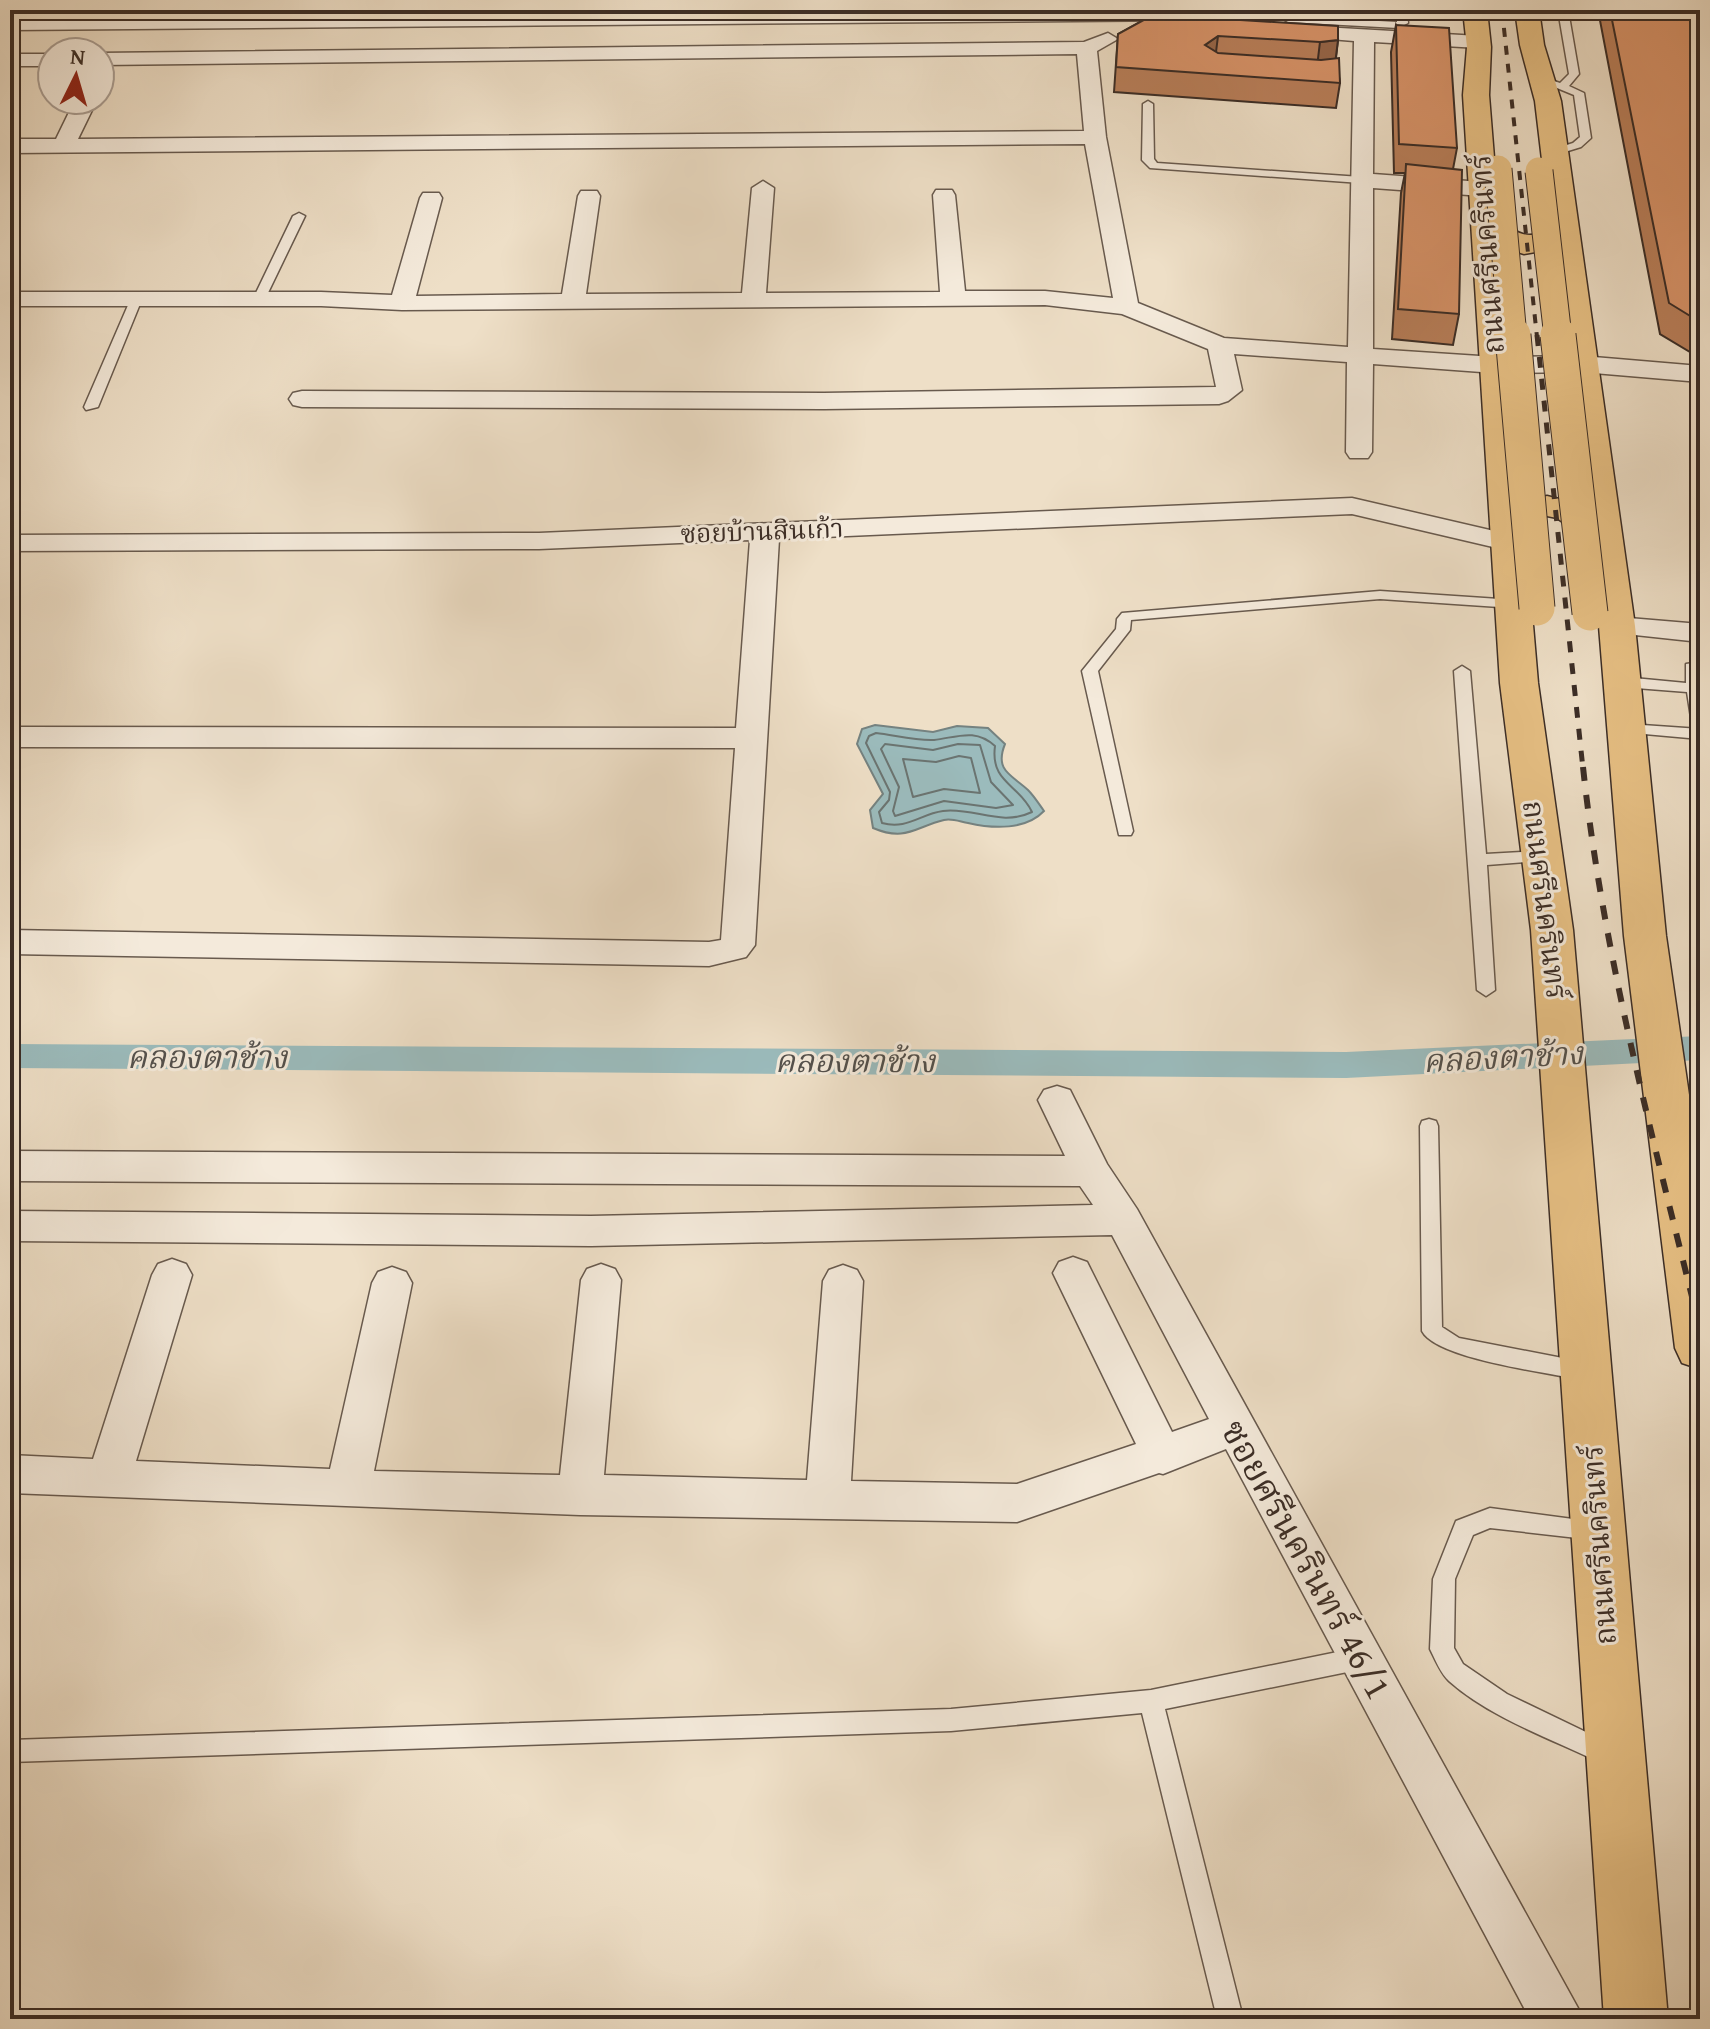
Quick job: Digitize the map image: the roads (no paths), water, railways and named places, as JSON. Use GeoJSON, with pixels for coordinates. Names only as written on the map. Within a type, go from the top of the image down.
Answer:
{"type":"FeatureCollection","features":[{"type":"Feature","properties":{"kind":"main road","name":"ถนนศรีนครินทร์"},"geometry":{"type":"LineString","coordinates":[[1475,10],[1479,45],[1475,79],[1490,179],[1485,222],[1495,365],[1510,536],[1526,606],[1524,736],[1552,930],[1562,1041],[1636,2019]]}},
{"type":"Feature","properties":{"kind":"main road"},"geometry":{"type":"LineString","coordinates":[[1527,10],[1532,45],[1529,80],[1565,229],[1605,537],[1604,619],[1613,801],[1645,936]]}},
{"type":"Feature","properties":{"kind":"main road"},"geometry":{"type":"LineString","coordinates":[[1532,45],[1554,83],[1547,162],[1604,619],[1623,682],[1645,936],[1700,1348]]}},
{"type":"Feature","properties":{"kind":"main road"},"geometry":{"type":"LineString","coordinates":[[1490,179],[1526,606],[1549,757],[1552,930]]}},
{"type":"Feature","properties":{"kind":"main road"},"geometry":{"type":"LineString","coordinates":[[1485,222],[1507,241],[1527,245],[1550,242],[1565,229]]}},
{"type":"Feature","properties":{"kind":"main road"},"geometry":{"type":"LineString","coordinates":[[1510,536],[1532,508],[1560,507],[1577,513],[1605,537]]}},
{"type":"Feature","properties":{"kind":"main road","name":"ถนนศรีนครินทร์"},"geometry":{"type":"LineString","coordinates":[[1625,1885],[1662,2019]]}},
{"type":"Feature","properties":{"kind":"street"},"geometry":{"type":"LineString","coordinates":[[10,24],[262,16],[1191,14],[1234,28]]}},
{"type":"Feature","properties":{"kind":"street"},"geometry":{"type":"LineString","coordinates":[[116,63],[1087,48],[1133,28],[1234,28],[1280,24],[1479,45]]}},
{"type":"Feature","properties":{"kind":"street"},"geometry":{"type":"LineString","coordinates":[[1359,452],[1364,35]]}},
{"type":"Feature","properties":{"kind":"street"},"geometry":{"type":"LineString","coordinates":[[1087,48],[1095,137],[1127,307]]}},
{"type":"Feature","properties":{"kind":"street"},"geometry":{"type":"LineString","coordinates":[[10,60],[36,60]]}},
{"type":"Feature","properties":{"kind":"street"},"geometry":{"type":"LineString","coordinates":[[1336,78],[1363,79]]}},
{"type":"Feature","properties":{"kind":"street"},"geometry":{"type":"LineString","coordinates":[[64,146],[78,116]]}},
{"type":"Feature","properties":{"kind":"street"},"geometry":{"type":"LineString","coordinates":[[10,146],[1095,137]]}},
{"type":"Feature","properties":{"kind":"street"},"geometry":{"type":"LineString","coordinates":[[1361,180],[1490,179]]}},
{"type":"Feature","properties":{"kind":"street"},"geometry":{"type":"LineString","coordinates":[[753,302],[763,188]]}},
{"type":"Feature","properties":{"kind":"street"},"geometry":{"type":"LineString","coordinates":[[944,195],[953,298]]}},
{"type":"Feature","properties":{"kind":"street"},"geometry":{"type":"LineString","coordinates":[[573,302],[589,196]]}},
{"type":"Feature","properties":{"kind":"street"},"geometry":{"type":"LineString","coordinates":[[402,303],[431,198]]}},
{"type":"Feature","properties":{"kind":"street"},"geometry":{"type":"LineString","coordinates":[[10,299],[321,299],[402,303],[1045,298],[1127,307],[1228,345],[1495,365],[1582,364],[1700,374]]}},
{"type":"Feature","properties":{"kind":"street"},"geometry":{"type":"LineString","coordinates":[[302,399],[824,401],[1219,396],[1229,390],[1228,345]]}},
{"type":"Feature","properties":{"kind":"street","name":"ซอยบ้านสินเก้า"},"geometry":{"type":"LineString","coordinates":[[10,543],[539,541],[1352,506],[1510,536]]}},
{"type":"Feature","properties":{"kind":"street"},"geometry":{"type":"LineString","coordinates":[[10,942],[709,954],[725,952],[738,945],[765,531]]}},
{"type":"Feature","properties":{"kind":"street"},"geometry":{"type":"LineString","coordinates":[[1604,619],[1700,633]]}},
{"type":"Feature","properties":{"kind":"street"},"geometry":{"type":"LineString","coordinates":[[10,737],[753,738]]}},
{"type":"Feature","properties":{"kind":"street","name":"ซอยศรีนครินทร์ 46/1"},"geometry":{"type":"LineString","coordinates":[[1057,1100],[1091,1171],[1123,1220],[1558,2019]]}},
{"type":"Feature","properties":{"kind":"street"},"geometry":{"type":"LineString","coordinates":[[10,1166],[1091,1171]]}},
{"type":"Feature","properties":{"kind":"street"},"geometry":{"type":"LineString","coordinates":[[10,1226],[591,1231],[1123,1220]]}},
{"type":"Feature","properties":{"kind":"street"},"geometry":{"type":"LineString","coordinates":[[1073,1273],[1163,1456]]}},
{"type":"Feature","properties":{"kind":"street"},"geometry":{"type":"LineString","coordinates":[[109,1478],[172,1275]]}},
{"type":"Feature","properties":{"kind":"street"},"geometry":{"type":"LineString","coordinates":[[580,1496],[601,1280]]}},
{"type":"Feature","properties":{"kind":"street"},"geometry":{"type":"LineString","coordinates":[[828,1497],[843,1281]]}},
{"type":"Feature","properties":{"kind":"street"},"geometry":{"type":"LineString","coordinates":[[348,1489],[392,1283]]}},
{"type":"Feature","properties":{"kind":"street"},"geometry":{"type":"LineString","coordinates":[[10,1474],[580,1496],[828,1497],[1017,1503],[1163,1456],[1236,1428]]}},
{"type":"Feature","properties":{"kind":"lane"},"geometry":{"type":"LineString","coordinates":[[1280,24],[1398,25],[1403,23],[1402,10]]}},
{"type":"Feature","properties":{"kind":"lane"},"geometry":{"type":"LineString","coordinates":[[1554,83],[1574,74],[1563,10]]}},
{"type":"Feature","properties":{"kind":"lane"},"geometry":{"type":"LineString","coordinates":[[1148,104],[1148,160],[1154,166],[1361,180]]}},
{"type":"Feature","properties":{"kind":"lane"},"geometry":{"type":"LineString","coordinates":[[259,299],[299,216]]}},
{"type":"Feature","properties":{"kind":"lane"},"geometry":{"type":"LineString","coordinates":[[91,407],[136,299]]}},
{"type":"Feature","properties":{"kind":"lane"},"geometry":{"type":"LineString","coordinates":[[1125,831],[1090,671],[1123,630],[1127,616],[1380,595],[1526,606]]}},
{"type":"Feature","properties":{"kind":"lane"},"geometry":{"type":"LineString","coordinates":[[1700,667],[1691,667],[1700,724]]}},
{"type":"Feature","properties":{"kind":"lane"},"geometry":{"type":"LineString","coordinates":[[1462,671],[1486,990]]}},
{"type":"Feature","properties":{"kind":"lane"},"geometry":{"type":"LineString","coordinates":[[1623,682],[1694,688]]}},
{"type":"Feature","properties":{"kind":"lane"},"geometry":{"type":"LineString","coordinates":[[1628,729],[1700,734]]}},
{"type":"Feature","properties":{"kind":"lane"},"geometry":{"type":"LineString","coordinates":[[1478,860],[1541,856]]}},
{"type":"Feature","properties":{"kind":"lane"},"geometry":{"type":"LineString","coordinates":[[1429,1126],[1432,1331],[1454,1345],[1586,1372]]}},
{"type":"Feature","properties":{"kind":"lane"},"geometry":{"type":"LineString","coordinates":[[1598,1530],[1490,1518],[1464,1528],[1444,1579],[1442,1649],[1455,1672],[1499,1702],[1615,1758]]}},
{"type":"Feature","properties":{"kind":"lane"},"geometry":{"type":"LineString","coordinates":[[10,1751],[951,1720],[1151,1701],[1362,1658]]}},
{"type":"Feature","properties":{"kind":"lane"},"geometry":{"type":"LineString","coordinates":[[1151,1701],[1229,2014]]}},
{"type":"Feature","properties":{"kind":"water"},"geometry":{"type":"Polygon","coordinates":[[[875,725],[933,732],[957,726],[988,728],[1005,744],[1002,760],[1006,772],[1028,790],[1044,811],[1028,822],[1009,826],[947,820],[894,834],[873,828],[870,810],[883,794],[857,744],[862,729],[875,725]]]}},
{"type":"Feature","properties":{"kind":"waterway","name":"คลองตาช้าง"},"geometry":{"type":"LineString","coordinates":[[10,1056],[1346,1065],[1700,1048]]}},
{"type":"Feature","properties":{"kind":"railway"},"geometry":{"type":"LineString","coordinates":[[1502,10],[1537,337]]}},
{"type":"Feature","properties":{"kind":"railway"},"geometry":{"type":"LineString","coordinates":[[1537,335],[1583,769]]}},
{"type":"Feature","properties":{"kind":"railway"},"geometry":{"type":"LineString","coordinates":[[1583,767],[1616,977],[1698,1321]]}},
{"type":"Feature","properties":{"kind":"railway"},"geometry":{"type":"LineString","coordinates":[[1697,1319],[1700,1330]]}}]}
